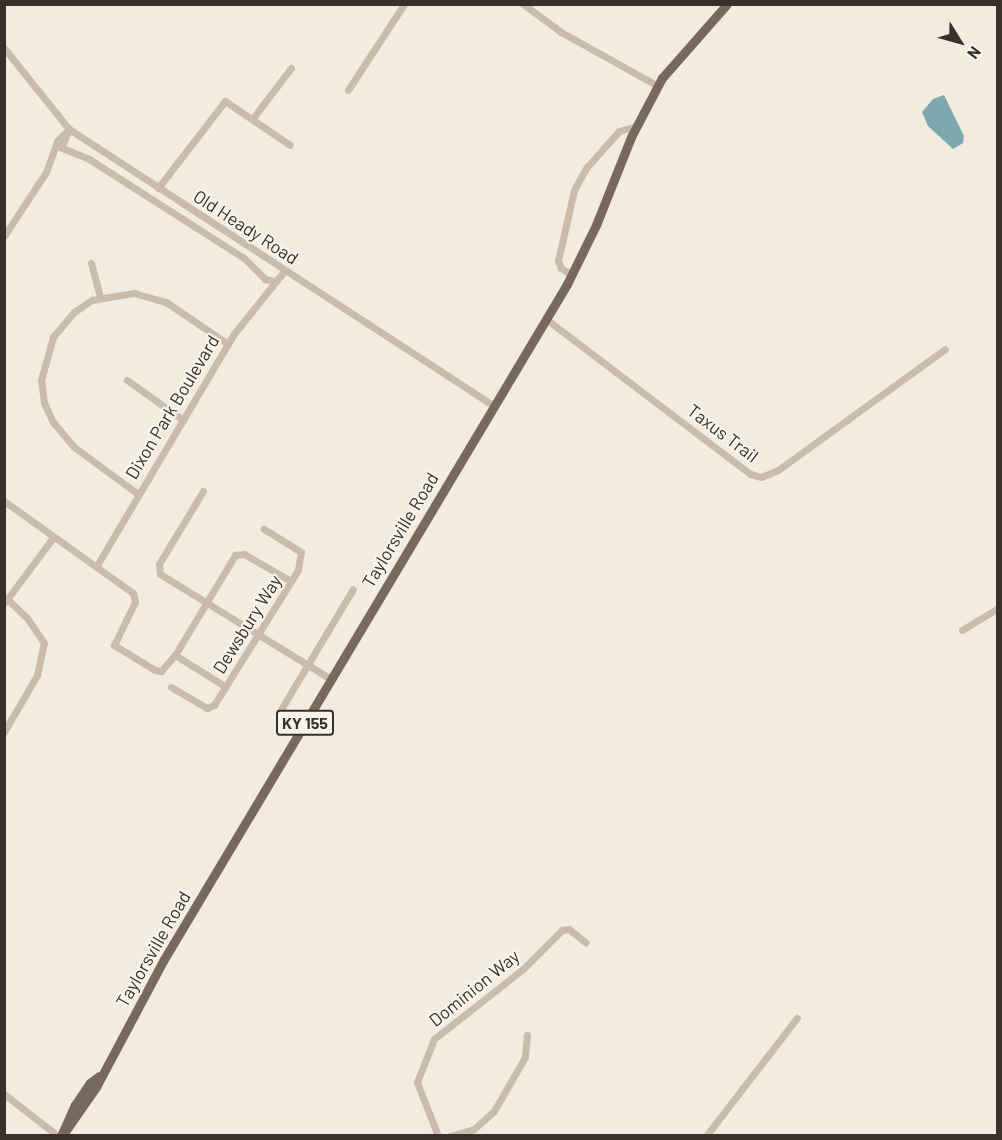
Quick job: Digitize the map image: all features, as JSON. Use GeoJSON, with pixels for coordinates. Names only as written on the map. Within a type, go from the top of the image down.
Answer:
{"type":"FeatureCollection","features":[{"type":"Feature","properties":{"kind":"main road","name":"Taylorsville Road"},"geometry":{"type":"LineString","coordinates":[[60,1136],[75,1105],[90,1083],[99,1076],[572,275],[636,126],[658,86],[727,4]]}},
{"type":"Feature","properties":{"kind":"street"},"geometry":{"type":"LineString","coordinates":[[348,90],[404,4]]}},
{"type":"Feature","properties":{"kind":"street"},"geometry":{"type":"LineString","coordinates":[[523,4],[561,32],[658,86]]}},
{"type":"Feature","properties":{"kind":"street","name":"Old Heady Road"},"geometry":{"type":"LineString","coordinates":[[4,48],[69,129],[494,406]]}},
{"type":"Feature","properties":{"kind":"street"},"geometry":{"type":"LineString","coordinates":[[253,118],[291,68]]}},
{"type":"Feature","properties":{"kind":"street"},"geometry":{"type":"LineString","coordinates":[[158,188],[225,100],[290,145]]}},
{"type":"Feature","properties":{"kind":"street"},"geometry":{"type":"LineString","coordinates":[[572,275],[561,268],[558,261],[574,190],[587,167],[619,131],[636,126]]}},
{"type":"Feature","properties":{"kind":"street"},"geometry":{"type":"LineString","coordinates":[[4,236],[46,172],[57,146],[62,145],[69,129]]}},
{"type":"Feature","properties":{"kind":"street"},"geometry":{"type":"LineString","coordinates":[[57,146],[89,159],[244,258],[265,279],[274,281]]}},
{"type":"Feature","properties":{"kind":"street"},"geometry":{"type":"LineString","coordinates":[[91,264],[100,296]]}},
{"type":"Feature","properties":{"kind":"street","name":"Dixon Park Boulevard"},"geometry":{"type":"LineString","coordinates":[[96,567],[228,344],[274,281],[285,270]]}},
{"type":"Feature","properties":{"kind":"street"},"geometry":{"type":"LineString","coordinates":[[138,494],[65,440],[44,403],[42,368],[53,337],[74,312],[100,296],[134,293],[155,297],[228,344]]}},
{"type":"Feature","properties":{"kind":"street","name":"Taxus Trail"},"geometry":{"type":"LineString","coordinates":[[546,319],[750,474],[761,477],[778,470],[945,349]]}},
{"type":"Feature","properties":{"kind":"street"},"geometry":{"type":"LineString","coordinates":[[127,380],[183,420]]}},
{"type":"Feature","properties":{"kind":"street"},"geometry":{"type":"LineString","coordinates":[[204,491],[159,569],[163,578],[331,680]]}},
{"type":"Feature","properties":{"kind":"street"},"geometry":{"type":"LineString","coordinates":[[4,501],[52,539],[96,567],[135,598],[114,640],[118,649],[155,670],[161,671],[175,655],[230,561],[240,553],[291,580]]}},
{"type":"Feature","properties":{"kind":"street","name":"Dewsbury Way"},"geometry":{"type":"LineString","coordinates":[[171,687],[207,708],[214,705],[303,560],[301,552],[264,529]]}},
{"type":"Feature","properties":{"kind":"street"},"geometry":{"type":"LineString","coordinates":[[4,732],[37,675],[44,643],[27,618],[6,601],[52,539]]}},
{"type":"Feature","properties":{"kind":"street"},"geometry":{"type":"LineString","coordinates":[[280,711],[353,589]]}},
{"type":"Feature","properties":{"kind":"street"},"geometry":{"type":"LineString","coordinates":[[962,630],[998,608]]}},
{"type":"Feature","properties":{"kind":"street"},"geometry":{"type":"LineString","coordinates":[[175,655],[226,687]]}},
{"type":"Feature","properties":{"kind":"street","name":"Dominion Way"},"geometry":{"type":"LineString","coordinates":[[438,1136],[417,1089],[418,1075],[434,1039],[524,969],[562,930],[568,929],[585,942]]}},
{"type":"Feature","properties":{"kind":"street"},"geometry":{"type":"LineString","coordinates":[[706,1136],[797,1018]]}},
{"type":"Feature","properties":{"kind":"street"},"geometry":{"type":"LineString","coordinates":[[450,1136],[474,1129],[494,1111],[525,1057],[527,1035]]}},
{"type":"Feature","properties":{"kind":"street"},"geometry":{"type":"LineString","coordinates":[[4,1094],[60,1136]]}},
{"type":"Feature","properties":{"kind":"water"},"geometry":{"type":"Polygon","coordinates":[[[944,95],[964,136],[963,143],[953,149],[928,126],[922,112],[933,99],[944,95]]]}}]}
